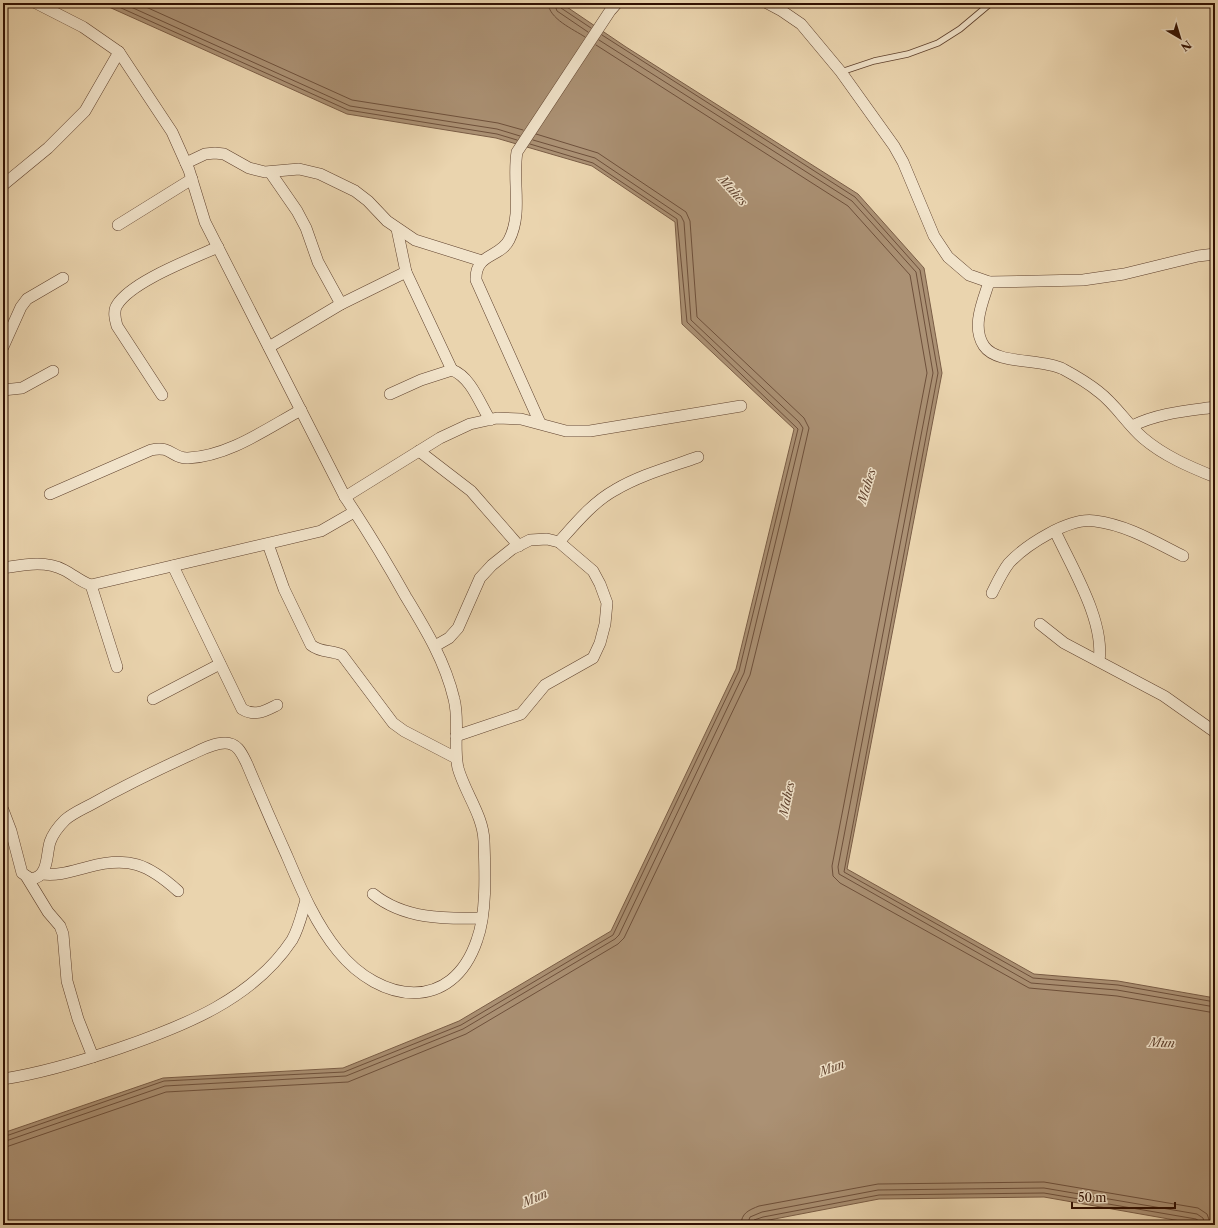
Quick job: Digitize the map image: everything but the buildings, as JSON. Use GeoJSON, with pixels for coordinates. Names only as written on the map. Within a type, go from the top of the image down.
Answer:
{"type":"FeatureCollection","features":[{"type":"Feature","properties":{"kind":"street"},"geometry":{"type":"LineString","coordinates":[[3,810],[11,831],[18,863],[22,873],[31,879],[37,878],[42,874],[54,832],[66,819],[146,775],[214,744],[225,742],[234,744],[240,751],[306,900],[337,950],[361,974],[387,988],[408,993],[415,994],[432,990],[448,982],[460,971],[470,957],[478,939],[482,918],[483,834],[480,821],[462,779],[456,758],[454,700],[435,646],[345,497],[205,222],[192,179],[172,132],[119,52],[83,27],[36,3]]}},
{"type":"Feature","properties":{"kind":"street"},"geometry":{"type":"LineString","coordinates":[[767,3],[801,24],[841,72],[894,146],[910,177],[934,236],[948,257],[969,275],[989,282],[1083,280],[1124,274],[1215,254]]}},
{"type":"Feature","properties":{"kind":"street"},"geometry":{"type":"LineString","coordinates":[[540,423],[476,280],[476,271],[482,261],[506,245],[514,228],[517,152],[614,7]]}},
{"type":"Feature","properties":{"kind":"street"},"geometry":{"type":"LineString","coordinates":[[3,185],[48,148],[85,111],[119,52]]}},
{"type":"Feature","properties":{"kind":"street"},"geometry":{"type":"LineString","coordinates":[[186,163],[205,154],[224,154],[249,168],[270,172],[300,169],[320,174],[354,191],[397,229],[414,240],[482,261]]}},
{"type":"Feature","properties":{"kind":"street"},"geometry":{"type":"LineString","coordinates":[[270,172],[297,211],[306,228],[318,262],[342,304]]}},
{"type":"Feature","properties":{"kind":"street"},"geometry":{"type":"LineString","coordinates":[[118,225],[192,179]]}},
{"type":"Feature","properties":{"kind":"street"},"geometry":{"type":"LineString","coordinates":[[397,229],[406,272],[452,370]]}},
{"type":"Feature","properties":{"kind":"street"},"geometry":{"type":"LineString","coordinates":[[162,395],[117,326],[114,316],[117,305],[134,289],[147,281],[218,247]]}},
{"type":"Feature","properties":{"kind":"street"},"geometry":{"type":"LineString","coordinates":[[269,347],[342,304],[406,272]]}},
{"type":"Feature","properties":{"kind":"street"},"geometry":{"type":"LineString","coordinates":[[3,347],[21,307],[27,299],[63,278]]}},
{"type":"Feature","properties":{"kind":"street"},"geometry":{"type":"LineString","coordinates":[[989,282],[978,324],[979,337],[984,347],[1005,358],[1040,362],[1059,367],[1081,378],[1100,392],[1144,438],[1170,457],[1215,477]]}},
{"type":"Feature","properties":{"kind":"street"},"geometry":{"type":"LineString","coordinates":[[390,394],[421,380],[452,370],[458,372],[465,379],[490,420]]}},
{"type":"Feature","properties":{"kind":"street"},"geometry":{"type":"LineString","coordinates":[[3,390],[22,388],[52,371]]}},
{"type":"Feature","properties":{"kind":"street"},"geometry":{"type":"LineString","coordinates":[[345,497],[440,438],[470,424],[490,420],[521,419],[566,431],[590,431],[741,406]]}},
{"type":"Feature","properties":{"kind":"street"},"geometry":{"type":"LineString","coordinates":[[1132,426],[1146,419],[1162,414],[1215,407]]}},
{"type":"Feature","properties":{"kind":"street"},"geometry":{"type":"LineString","coordinates":[[50,494],[161,447],[169,450],[177,456],[187,459],[226,451],[301,410]]}},
{"type":"Feature","properties":{"kind":"street"},"geometry":{"type":"LineString","coordinates":[[419,451],[471,491],[519,546]]}},
{"type":"Feature","properties":{"kind":"street"},"geometry":{"type":"LineString","coordinates":[[559,542],[581,519],[614,490],[633,481],[698,457]]}},
{"type":"Feature","properties":{"kind":"street"},"geometry":{"type":"LineString","coordinates":[[3,568],[40,564],[52,565],[63,569],[82,582],[91,585],[321,531],[354,512]]}},
{"type":"Feature","properties":{"kind":"street"},"geometry":{"type":"LineString","coordinates":[[992,593],[1008,564],[1022,551],[1055,531],[1077,522],[1093,520],[1129,530],[1183,556]]}},
{"type":"Feature","properties":{"kind":"street"},"geometry":{"type":"LineString","coordinates":[[1055,531],[1095,619],[1101,649],[1099,661]]}},
{"type":"Feature","properties":{"kind":"street"},"geometry":{"type":"LineString","coordinates":[[435,646],[449,638],[458,628],[480,578],[492,565],[530,540],[547,538],[559,542],[592,571],[600,584],[607,603],[605,624],[600,643],[593,658],[545,685],[521,714],[456,736]]}},
{"type":"Feature","properties":{"kind":"street"},"geometry":{"type":"LineString","coordinates":[[268,544],[284,589],[311,645],[317,650],[336,652],[342,655],[386,715],[400,728],[456,758]]}},
{"type":"Feature","properties":{"kind":"street"},"geometry":{"type":"LineString","coordinates":[[172,566],[242,709],[255,714],[261,713],[277,705]]}},
{"type":"Feature","properties":{"kind":"street"},"geometry":{"type":"LineString","coordinates":[[91,585],[117,667]]}},
{"type":"Feature","properties":{"kind":"street"},"geometry":{"type":"LineString","coordinates":[[1040,624],[1064,643],[1164,696],[1215,732]]}},
{"type":"Feature","properties":{"kind":"street"},"geometry":{"type":"LineString","coordinates":[[153,699],[220,664]]}},
{"type":"Feature","properties":{"kind":"street"},"geometry":{"type":"LineString","coordinates":[[42,874],[64,874],[101,864],[127,862],[146,867],[155,872],[178,891]]}},
{"type":"Feature","properties":{"kind":"street"},"geometry":{"type":"LineString","coordinates":[[26,876],[48,912],[60,926],[63,934],[67,981],[78,1019],[93,1057]]}},
{"type":"Feature","properties":{"kind":"street"},"geometry":{"type":"LineString","coordinates":[[372,894],[381,900],[408,912],[430,917],[450,919],[482,918]]}},
{"type":"Feature","properties":{"kind":"street"},"geometry":{"type":"LineString","coordinates":[[3,1079],[22,1076],[93,1057],[169,1031],[209,1013],[243,990],[269,967],[293,938],[306,900]]}},
{"type":"Feature","properties":{"kind":"lane"},"geometry":{"type":"LineString","coordinates":[[841,72],[874,61],[908,54],[938,43],[960,29],[991,3]]}},
{"type":"Feature","properties":{"kind":"water"},"geometry":{"type":"Polygon","coordinates":[[[100,3],[561,3],[626,47],[858,194],[924,268],[942,373],[847,869],[1034,974],[1118,981],[1215,998],[1215,1225],[1203,1225],[1044,1197],[879,1199],[750,1225],[3,1225],[3,1133],[163,1078],[343,1068],[459,1021],[611,931],[736,669],[794,429],[682,324],[675,222],[592,166],[496,138],[347,114],[100,3]]]}},
{"type":"Feature","properties":{"kind":"water label","name":"Mahes"},"geometry":{"type":"Point","coordinates":[733,191]}},
{"type":"Feature","properties":{"kind":"water label","name":"Mahes"},"geometry":{"type":"Point","coordinates":[867,486]}},
{"type":"Feature","properties":{"kind":"water label","name":"Mahes"},"geometry":{"type":"Point","coordinates":[787,799]}},
{"type":"Feature","properties":{"kind":"water label","name":"Mun"},"geometry":{"type":"Point","coordinates":[1162,1043]}},
{"type":"Feature","properties":{"kind":"water label","name":"Mun"},"geometry":{"type":"Point","coordinates":[832,1068]}},
{"type":"Feature","properties":{"kind":"water label","name":"Mun"},"geometry":{"type":"Point","coordinates":[535,1198]}}]}
